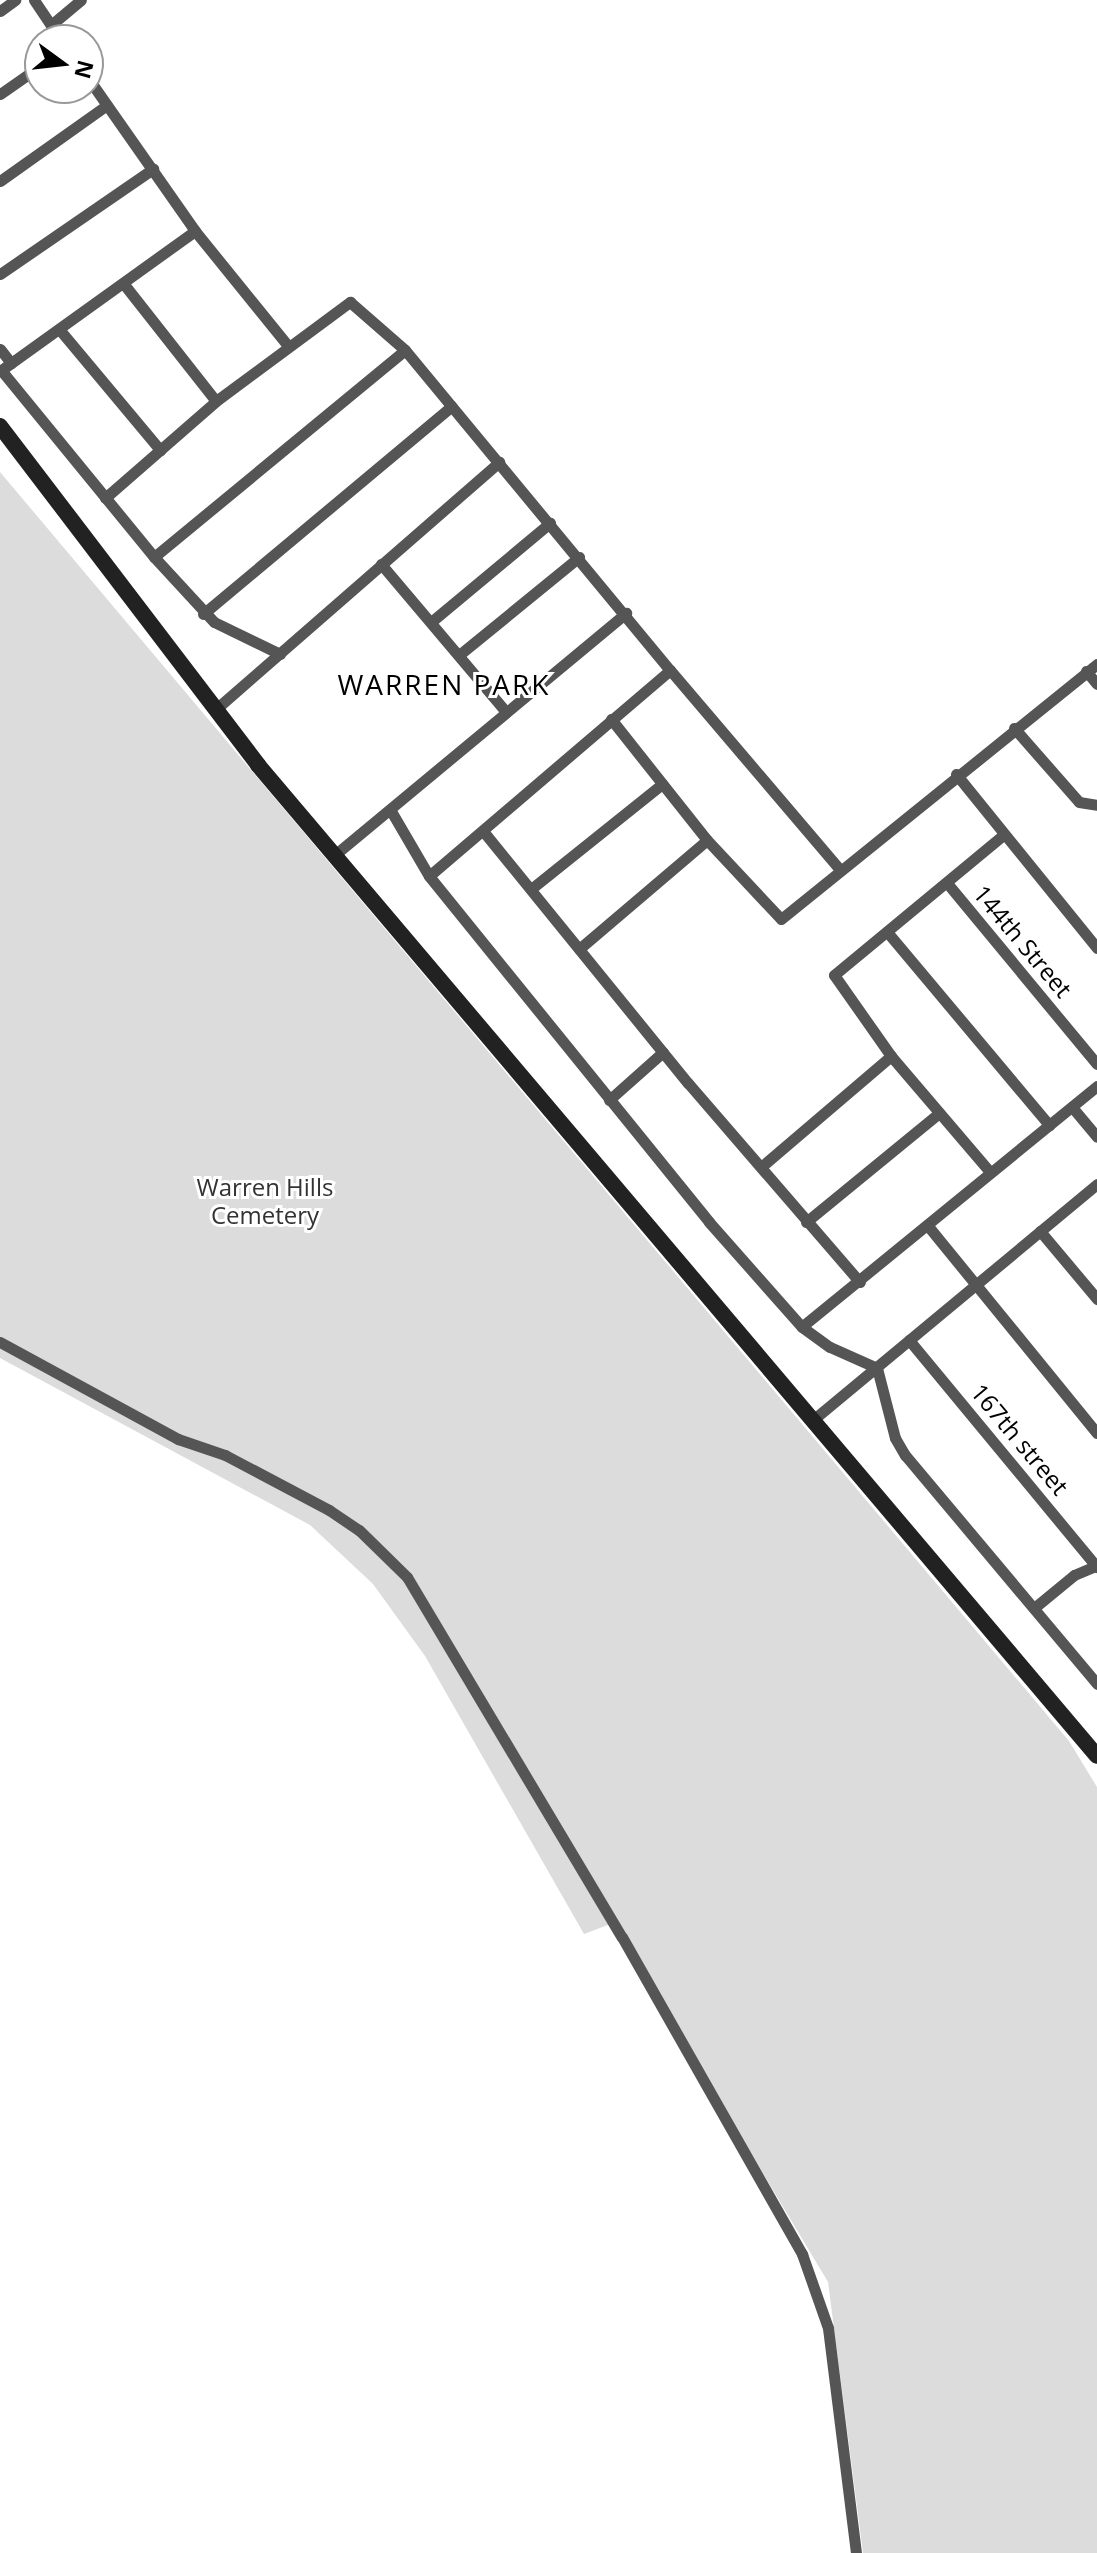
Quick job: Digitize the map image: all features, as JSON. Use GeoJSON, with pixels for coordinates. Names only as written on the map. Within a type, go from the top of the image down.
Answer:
{"type":"FeatureCollection","features":[{"type":"Feature","properties":{"kind":"street"},"geometry":{"type":"LineString","coordinates":[[0,11],[15,0]]}},
{"type":"Feature","properties":{"kind":"street"},"geometry":{"type":"LineString","coordinates":[[34,0],[50,24]]}},
{"type":"Feature","properties":{"kind":"street"},"geometry":{"type":"LineString","coordinates":[[52,24],[81,0]]}},
{"type":"Feature","properties":{"kind":"street"},"geometry":{"type":"LineString","coordinates":[[0,94],[24,77]]}},
{"type":"Feature","properties":{"kind":"street"},"geometry":{"type":"LineString","coordinates":[[104,101],[195,231],[288,346]]}},
{"type":"Feature","properties":{"kind":"street"},"geometry":{"type":"LineString","coordinates":[[0,181],[107,105]]}},
{"type":"Feature","properties":{"kind":"street"},"geometry":{"type":"LineString","coordinates":[[0,274],[153,169]]}},
{"type":"Feature","properties":{"kind":"street"},"geometry":{"type":"LineString","coordinates":[[4,368],[195,231]]}},
{"type":"Feature","properties":{"kind":"street"},"geometry":{"type":"LineString","coordinates":[[123,283],[216,401]]}},
{"type":"Feature","properties":{"kind":"street"},"geometry":{"type":"LineString","coordinates":[[105,498],[216,401],[350,302],[405,350],[840,870]]}},
{"type":"Feature","properties":{"kind":"street"},"geometry":{"type":"LineString","coordinates":[[59,329],[160,450]]}},
{"type":"Feature","properties":{"kind":"street"},"geometry":{"type":"LineString","coordinates":[[0,349],[4,368],[105,498],[203,614],[280,654]]}},
{"type":"Feature","properties":{"kind":"street"},"geometry":{"type":"LineString","coordinates":[[154,557],[405,350]]}},
{"type":"Feature","properties":{"kind":"street"},"geometry":{"type":"LineString","coordinates":[[203,614],[452,406]]}},
{"type":"Feature","properties":{"kind":"street"},"geometry":{"type":"LineString","coordinates":[[0,426],[216,709],[1097,1756]]}},
{"type":"Feature","properties":{"kind":"street"},"geometry":{"type":"LineString","coordinates":[[216,709],[499,462]]}},
{"type":"Feature","properties":{"kind":"street"},"geometry":{"type":"LineString","coordinates":[[431,622],[550,523]]}},
{"type":"Feature","properties":{"kind":"street"},"geometry":{"type":"LineString","coordinates":[[459,655],[579,557]]}},
{"type":"Feature","properties":{"kind":"street"},"geometry":{"type":"LineString","coordinates":[[381,564],[506,712]]}},
{"type":"Feature","properties":{"kind":"street"},"geometry":{"type":"LineString","coordinates":[[337,853],[626,613]]}},
{"type":"Feature","properties":{"kind":"street"},"geometry":{"type":"LineString","coordinates":[[611,719],[707,840],[781,919],[956,774],[1097,664]]}},
{"type":"Feature","properties":{"kind":"street"},"geometry":{"type":"LineString","coordinates":[[429,876],[670,670]]}},
{"type":"Feature","properties":{"kind":"street"},"geometry":{"type":"LineString","coordinates":[[1086,671],[1097,684]]}},
{"type":"Feature","properties":{"kind":"street"},"geometry":{"type":"LineString","coordinates":[[1014,728],[1079,802],[1097,805]]}},
{"type":"Feature","properties":{"kind":"street"},"geometry":{"type":"LineString","coordinates":[[956,774],[1002,836],[1097,948]]}},
{"type":"Feature","properties":{"kind":"street"},"geometry":{"type":"LineString","coordinates":[[531,889],[662,784]]}},
{"type":"Feature","properties":{"kind":"street"},"geometry":{"type":"LineString","coordinates":[[391,811],[429,876],[609,1100],[802,1327],[830,1347],[877,1368]]}},
{"type":"Feature","properties":{"kind":"street"},"geometry":{"type":"LineString","coordinates":[[483,831],[663,1052],[860,1282]]}},
{"type":"Feature","properties":{"kind":"street"},"geometry":{"type":"LineString","coordinates":[[990,1172],[891,1056],[834,975],[1002,836]]}},
{"type":"Feature","properties":{"kind":"street"},"geometry":{"type":"LineString","coordinates":[[579,949],[707,840]]}},
{"type":"Feature","properties":{"kind":"street","name":"144th Street"},"geometry":{"type":"LineString","coordinates":[[947,883],[1097,1064]]}},
{"type":"Feature","properties":{"kind":"street"},"geometry":{"type":"LineString","coordinates":[[888,933],[1049,1125]]}},
{"type":"Feature","properties":{"kind":"street"},"geometry":{"type":"LineString","coordinates":[[609,1100],[663,1052]]}},
{"type":"Feature","properties":{"kind":"street"},"geometry":{"type":"LineString","coordinates":[[761,1167],[891,1056]]}},
{"type":"Feature","properties":{"kind":"street"},"geometry":{"type":"LineString","coordinates":[[802,1327],[1097,1086]]}},
{"type":"Feature","properties":{"kind":"street"},"geometry":{"type":"LineString","coordinates":[[1072,1107],[1097,1137]]}},
{"type":"Feature","properties":{"kind":"street"},"geometry":{"type":"LineString","coordinates":[[806,1222],[939,1113]]}},
{"type":"Feature","properties":{"kind":"street"},"geometry":{"type":"LineString","coordinates":[[814,1419],[1097,1184]]}},
{"type":"Feature","properties":{"kind":"street"},"geometry":{"type":"LineString","coordinates":[[928,1226],[1097,1433]]}},
{"type":"Feature","properties":{"kind":"street"},"geometry":{"type":"LineString","coordinates":[[1040,1231],[1097,1299]]}},
{"type":"Feature","properties":{"kind":"street","name":"167th street"},"geometry":{"type":"LineString","coordinates":[[909,1340],[1097,1565]]}},
{"type":"Feature","properties":{"kind":"street"},"geometry":{"type":"LineString","coordinates":[[0,1342],[128,1414],[178,1439],[225,1455],[329,1510],[407,1577],[622,1937],[802,2254],[828,2328],[856,2553]]}},
{"type":"Feature","properties":{"kind":"street"},"geometry":{"type":"LineString","coordinates":[[877,1368],[899,1446],[1097,1684]]}},
{"type":"Feature","properties":{"kind":"street"},"geometry":{"type":"LineString","coordinates":[[1034,1608],[1097,1565]]}},
{"type":"Feature","properties":{"kind":"green space","name":"Warren Hills Cemetery"},"geometry":{"type":"Polygon","coordinates":[[[0,472],[1069,1741],[1097,1787],[1097,2553],[863,2553],[828,2282],[613,1923],[584,1934],[425,1656],[373,1584],[310,1525],[0,1358],[0,472]]]}},
{"type":"Feature","properties":{"kind":"district","name":"WARREN PARK"},"geometry":{"type":"Point","coordinates":[444,684]}}]}
